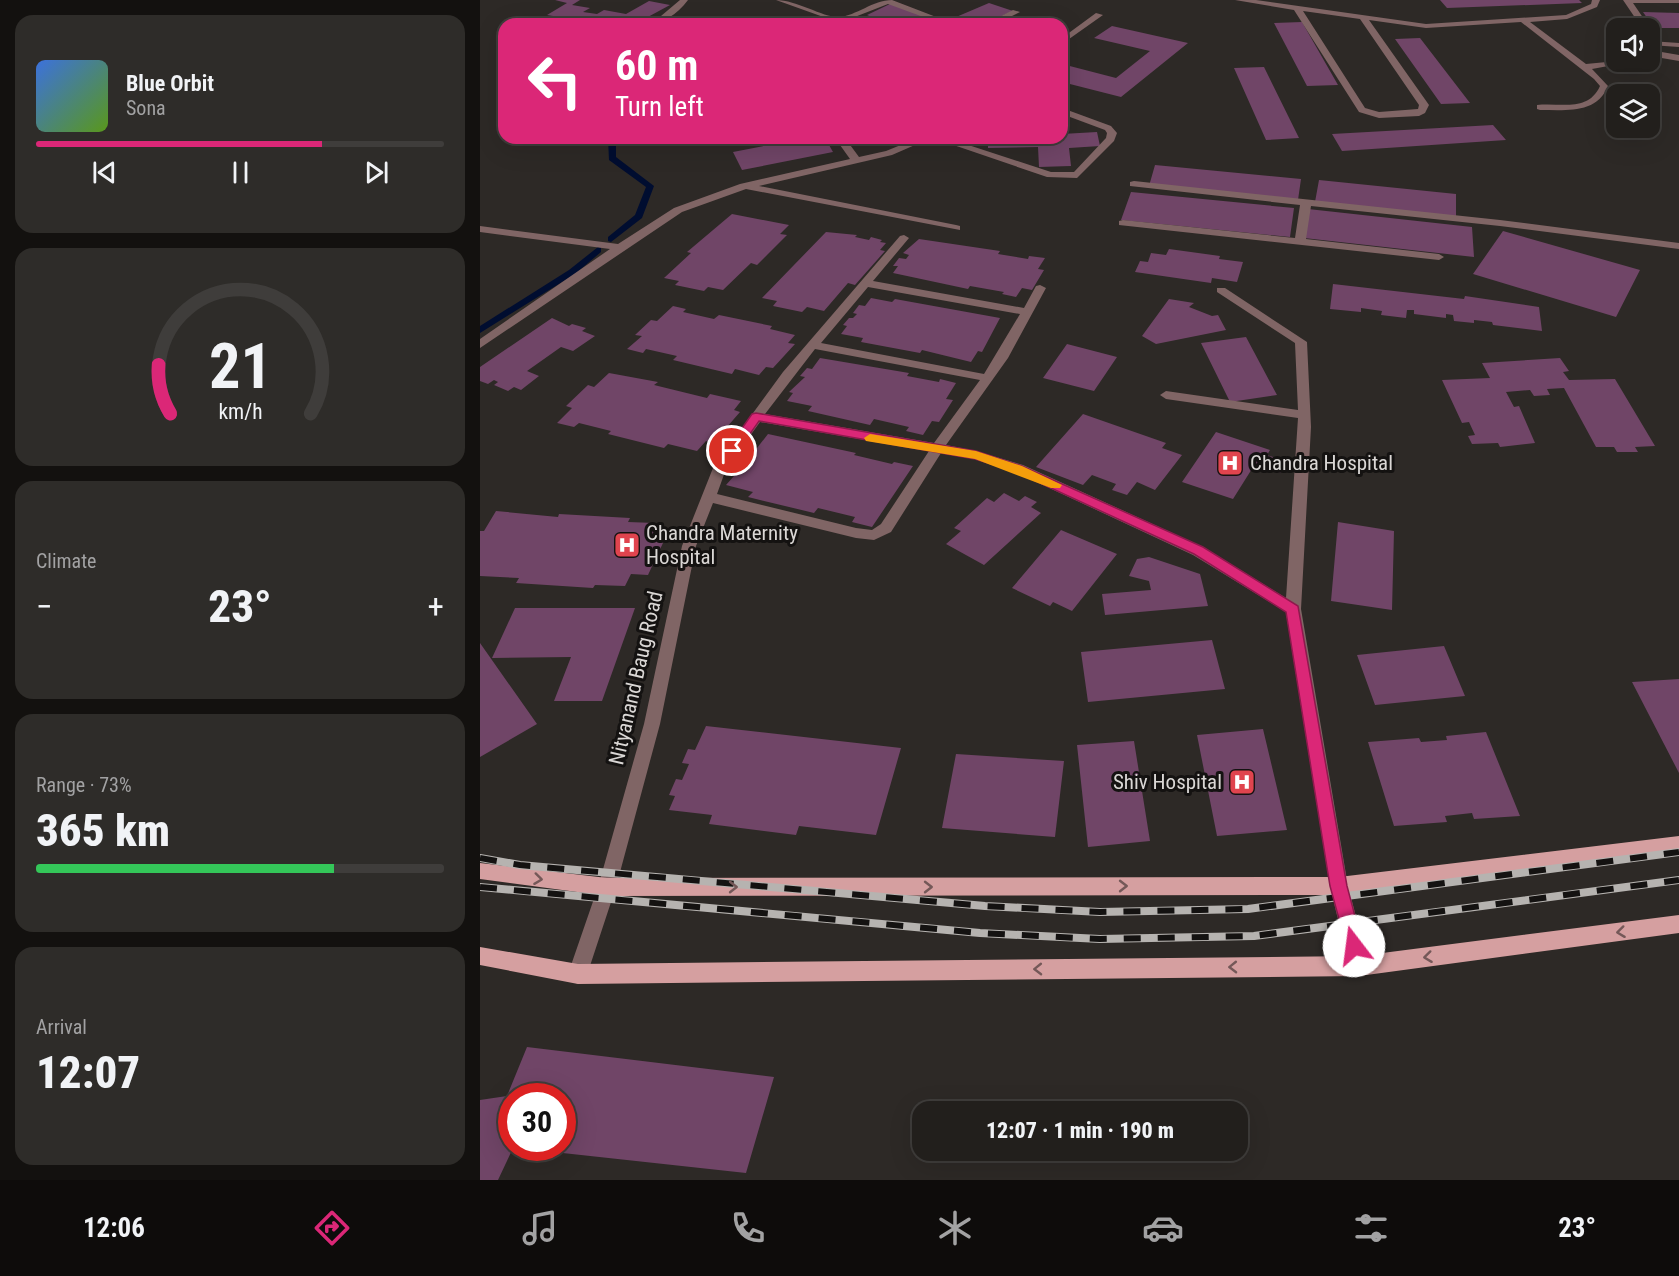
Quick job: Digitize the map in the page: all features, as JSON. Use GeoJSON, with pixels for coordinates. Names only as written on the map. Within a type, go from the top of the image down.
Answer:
{"type":"FeatureCollection","features":[{"type":"Feature","properties":{"kind":"main road"},"geometry":{"type":"LineString","coordinates":[[480,871],[607,887],[1339,886],[1679,844]]}},
{"type":"Feature","properties":{"kind":"main road"},"geometry":{"type":"LineString","coordinates":[[480,956],[578,974],[1359,966],[1679,924]]}},
{"type":"Feature","properties":{"kind":"street"},"geometry":{"type":"LineString","coordinates":[[665,18],[674,12],[684,0]]}},
{"type":"Feature","properties":{"kind":"street"},"geometry":{"type":"LineString","coordinates":[[780,0],[833,18]]}},
{"type":"Feature","properties":{"kind":"street"},"geometry":{"type":"LineString","coordinates":[[800,7],[818,0]]}},
{"type":"Feature","properties":{"kind":"street"},"geometry":{"type":"LineString","coordinates":[[1239,0],[1426,26],[1567,17],[1594,5],[1596,0]]}},
{"type":"Feature","properties":{"kind":"street"},"geometry":{"type":"LineString","coordinates":[[1628,0],[1679,1]]}},
{"type":"Feature","properties":{"kind":"street"},"geometry":{"type":"LineString","coordinates":[[1628,0],[1640,18]]}},
{"type":"Feature","properties":{"kind":"street"},"geometry":{"type":"LineString","coordinates":[[844,18],[888,1],[935,18]]}},
{"type":"Feature","properties":{"kind":"street"},"geometry":{"type":"LineString","coordinates":[[1298,10],[1362,110],[1379,115],[1416,114],[1422,111],[1424,105],[1363,18]]}},
{"type":"Feature","properties":{"kind":"street"},"geometry":{"type":"LineString","coordinates":[[1002,18],[1016,12]]}},
{"type":"Feature","properties":{"kind":"street"},"geometry":{"type":"LineString","coordinates":[[1068,38],[1099,15]]}},
{"type":"Feature","properties":{"kind":"street"},"geometry":{"type":"LineString","coordinates":[[1524,21],[1597,76],[1604,86],[1602,97],[1593,104],[1540,107]]}},
{"type":"Feature","properties":{"kind":"street"},"geometry":{"type":"LineString","coordinates":[[1660,42],[1679,45]]}},
{"type":"Feature","properties":{"kind":"street"},"geometry":{"type":"LineString","coordinates":[[1661,57],[1679,58]]}},
{"type":"Feature","properties":{"kind":"street"},"geometry":{"type":"LineString","coordinates":[[1584,67],[1606,64]]}},
{"type":"Feature","properties":{"kind":"street"},"geometry":{"type":"LineString","coordinates":[[956,144],[1050,175],[1077,175],[1111,139],[1112,134],[1108,128],[1068,113]]}},
{"type":"Feature","properties":{"kind":"street"},"geometry":{"type":"LineString","coordinates":[[844,144],[856,160]]}},
{"type":"Feature","properties":{"kind":"street"},"geometry":{"type":"LineString","coordinates":[[480,344],[552,297],[620,247],[678,210],[744,186],[889,153],[911,144]]}},
{"type":"Feature","properties":{"kind":"street"},"geometry":{"type":"LineString","coordinates":[[1134,184],[1679,246]]}},
{"type":"Feature","properties":{"kind":"street"},"geometry":{"type":"LineString","coordinates":[[744,186],[956,228]]}},
{"type":"Feature","properties":{"kind":"street"},"geometry":{"type":"LineString","coordinates":[[1300,241],[1306,202]]}},
{"type":"Feature","properties":{"kind":"street"},"geometry":{"type":"LineString","coordinates":[[1123,223],[1439,257]]}},
{"type":"Feature","properties":{"kind":"street"},"geometry":{"type":"LineString","coordinates":[[480,229],[620,247]]}},
{"type":"Feature","properties":{"kind":"street","name":"Nityanand Baug Road"},"geometry":{"type":"LineString","coordinates":[[578,974],[607,887],[652,724],[689,546],[720,468],[787,375],[904,238]]}},
{"type":"Feature","properties":{"kind":"street"},"geometry":{"type":"LineString","coordinates":[[864,283],[1028,312]]}},
{"type":"Feature","properties":{"kind":"street"},"geometry":{"type":"LineString","coordinates":[[709,497],[856,533],[874,535],[886,528],[919,480],[936,450],[1002,358],[1040,288]]}},
{"type":"Feature","properties":{"kind":"street"},"geometry":{"type":"LineString","coordinates":[[1221,290],[1301,342],[1305,415],[1293,609],[1339,886],[1359,966]]}},
{"type":"Feature","properties":{"kind":"street"},"geometry":{"type":"LineString","coordinates":[[812,345],[987,378]]}},
{"type":"Feature","properties":{"kind":"street"},"geometry":{"type":"LineString","coordinates":[[1166,395],[1305,415]]}},
{"type":"Feature","properties":{"kind":"street"},"geometry":{"type":"LineString","coordinates":[[756,417],[936,450],[976,455],[1018,468],[1101,504],[1198,551],[1293,609]]}},
{"type":"Feature","properties":{"kind":"building"},"geometry":{"type":"Polygon","coordinates":[[[555,0],[580,0],[572,5],[590,8],[583,12],[597,14],[604,10],[626,14],[649,1],[670,5],[646,18],[631,16],[628,18],[565,18],[547,15],[567,3],[555,0]]]}},
{"type":"Feature","properties":{"kind":"building"},"geometry":{"type":"Polygon","coordinates":[[[1440,0],[1579,0],[1582,3],[1447,8],[1440,0]]]}},
{"type":"Feature","properties":{"kind":"building"},"geometry":{"type":"Polygon","coordinates":[[[892,3],[930,18],[874,18],[867,15],[892,3]]]}},
{"type":"Feature","properties":{"kind":"building"},"geometry":{"type":"Polygon","coordinates":[[[989,3],[1013,11],[997,18],[954,18],[989,3]]]}},
{"type":"Feature","properties":{"kind":"building"},"geometry":{"type":"Polygon","coordinates":[[[1643,12],[1679,13],[1679,28],[1660,28],[1660,18],[1647,18],[1643,12]]]}},
{"type":"Feature","properties":{"kind":"building"},"geometry":{"type":"Polygon","coordinates":[[[1302,22],[1338,85],[1307,86],[1274,23],[1302,22]]]}},
{"type":"Feature","properties":{"kind":"building"},"geometry":{"type":"Polygon","coordinates":[[[1112,26],[1188,43],[1121,97],[1068,84],[1068,66],[1116,78],[1150,51],[1094,38],[1112,26]]]}},
{"type":"Feature","properties":{"kind":"building"},"geometry":{"type":"Polygon","coordinates":[[[1420,38],[1470,103],[1441,104],[1395,39],[1420,38]]]}},
{"type":"Feature","properties":{"kind":"building"},"geometry":{"type":"Polygon","coordinates":[[[1264,67],[1299,138],[1266,140],[1234,68],[1264,67]]]}},
{"type":"Feature","properties":{"kind":"building"},"geometry":{"type":"Polygon","coordinates":[[[1493,125],[1506,140],[1342,151],[1332,134],[1493,125]]]}},
{"type":"Feature","properties":{"kind":"building"},"geometry":{"type":"Polygon","coordinates":[[[1097,132],[1100,146],[1069,148],[1071,166],[1039,167],[1038,147],[988,148],[988,144],[1068,144],[1068,134],[1097,132]]]}},
{"type":"Feature","properties":{"kind":"building"},"geometry":{"type":"Polygon","coordinates":[[[774,144],[828,144],[833,152],[742,170],[733,152],[774,144]]]}},
{"type":"Feature","properties":{"kind":"building"},"geometry":{"type":"Polygon","coordinates":[[[1155,165],[1301,179],[1298,200],[1149,186],[1155,165]]]}},
{"type":"Feature","properties":{"kind":"building"},"geometry":{"type":"Polygon","coordinates":[[[1319,180],[1456,194],[1456,217],[1315,202],[1319,180]]]}},
{"type":"Feature","properties":{"kind":"building"},"geometry":{"type":"Polygon","coordinates":[[[1131,192],[1294,208],[1290,237],[1121,220],[1131,192]]]}},
{"type":"Feature","properties":{"kind":"building"},"geometry":{"type":"Polygon","coordinates":[[[1308,209],[1472,227],[1474,257],[1304,238],[1308,209]]]}},
{"type":"Feature","properties":{"kind":"building"},"geometry":{"type":"Polygon","coordinates":[[[732,214],[789,225],[780,234],[787,235],[757,265],[751,263],[723,290],[708,287],[704,291],[675,285],[679,281],[664,278],[691,253],[687,252],[732,214]]]}},
{"type":"Feature","properties":{"kind":"building"},"geometry":{"type":"Polygon","coordinates":[[[1503,231],[1640,270],[1616,317],[1473,274],[1503,231]]]}},
{"type":"Feature","properties":{"kind":"building"},"geometry":{"type":"Polygon","coordinates":[[[826,232],[857,235],[855,237],[869,240],[871,237],[882,240],[880,242],[886,243],[880,250],[885,251],[855,285],[848,283],[824,311],[807,307],[802,312],[773,306],[777,301],[762,298],[826,232]]]}},
{"type":"Feature","properties":{"kind":"building"},"geometry":{"type":"Polygon","coordinates":[[[919,239],[1000,251],[998,254],[1028,259],[1029,256],[1045,258],[1038,269],[1044,270],[1032,290],[1022,288],[1016,297],[1002,294],[1004,292],[970,286],[968,289],[893,273],[898,266],[893,266],[899,258],[906,259],[909,255],[903,253],[919,239]]]}},
{"type":"Feature","properties":{"kind":"building"},"geometry":{"type":"Polygon","coordinates":[[[1169,249],[1220,256],[1219,259],[1243,262],[1237,282],[1212,278],[1211,283],[1135,272],[1140,261],[1148,262],[1151,253],[1166,255],[1169,249]]]}},
{"type":"Feature","properties":{"kind":"building"},"geometry":{"type":"Polygon","coordinates":[[[1333,284],[1464,299],[1465,296],[1539,307],[1542,331],[1493,325],[1492,322],[1454,321],[1453,315],[1446,314],[1446,318],[1414,314],[1414,310],[1407,310],[1406,318],[1381,315],[1382,311],[1361,308],[1361,312],[1330,309],[1333,284]]]}},
{"type":"Feature","properties":{"kind":"building"},"geometry":{"type":"Polygon","coordinates":[[[871,298],[892,302],[895,299],[1000,318],[982,352],[978,351],[971,362],[922,350],[920,353],[861,342],[863,338],[841,334],[847,326],[843,325],[857,314],[853,313],[859,305],[865,306],[871,298]]]}},
{"type":"Feature","properties":{"kind":"building"},"geometry":{"type":"Polygon","coordinates":[[[1169,299],[1194,303],[1189,307],[1212,316],[1218,315],[1226,330],[1156,344],[1142,336],[1169,299]]]}},
{"type":"Feature","properties":{"kind":"building"},"geometry":{"type":"Polygon","coordinates":[[[673,306],[686,309],[683,312],[714,319],[719,315],[772,326],[770,329],[795,335],[788,343],[795,344],[773,368],[766,367],[759,375],[735,369],[732,374],[673,360],[677,356],[646,349],[643,353],[627,349],[642,336],[635,335],[651,320],[657,321],[673,306]]]}},
{"type":"Feature","properties":{"kind":"building"},"geometry":{"type":"Polygon","coordinates":[[[552,318],[569,326],[572,324],[586,328],[582,331],[595,336],[573,351],[561,347],[527,371],[539,376],[521,390],[514,387],[508,391],[494,385],[498,382],[494,380],[488,384],[480,381],[480,367],[552,318]]]}},
{"type":"Feature","properties":{"kind":"building"},"geometry":{"type":"Polygon","coordinates":[[[1246,337],[1277,395],[1230,402],[1201,343],[1246,337]]]}},
{"type":"Feature","properties":{"kind":"building"},"geometry":{"type":"Polygon","coordinates":[[[1067,344],[1117,357],[1094,391],[1043,378],[1067,344]]]}},
{"type":"Feature","properties":{"kind":"building"},"geometry":{"type":"Polygon","coordinates":[[[820,358],[909,373],[907,376],[939,382],[940,379],[956,383],[946,399],[953,400],[939,422],[932,421],[923,435],[906,431],[909,427],[874,419],[870,425],[808,411],[812,406],[787,401],[793,393],[789,392],[805,377],[800,376],[807,368],[812,369],[820,358]]]}},
{"type":"Feature","properties":{"kind":"building"},"geometry":{"type":"Polygon","coordinates":[[[1560,358],[1569,371],[1563,372],[1569,380],[1615,379],[1655,446],[1635,447],[1638,452],[1617,452],[1614,447],[1596,447],[1564,388],[1547,389],[1550,395],[1534,396],[1530,390],[1506,392],[1514,407],[1519,406],[1535,443],[1500,447],[1498,443],[1472,444],[1468,436],[1475,435],[1469,422],[1462,423],[1442,380],[1490,378],[1482,363],[1560,358]]]}},
{"type":"Feature","properties":{"kind":"building"},"geometry":{"type":"Polygon","coordinates":[[[609,373],[658,382],[654,385],[707,398],[710,394],[741,401],[734,410],[740,412],[713,443],[706,441],[697,451],[668,444],[664,448],[608,434],[611,431],[579,423],[574,427],[557,423],[572,408],[566,406],[588,385],[594,387],[609,373]]]}},
{"type":"Feature","properties":{"kind":"building"},"geometry":{"type":"Polygon","coordinates":[[[1083,414],[1166,443],[1162,448],[1182,455],[1155,490],[1137,482],[1127,495],[1112,490],[1116,484],[1092,475],[1083,485],[1036,467],[1083,414]]]}},
{"type":"Feature","properties":{"kind":"building"},"geometry":{"type":"Polygon","coordinates":[[[1216,432],[1270,450],[1267,455],[1288,462],[1281,473],[1255,464],[1233,499],[1182,482],[1216,432]]]}},
{"type":"Feature","properties":{"kind":"building"},"geometry":{"type":"Polygon","coordinates":[[[768,434],[856,453],[854,455],[892,464],[894,462],[913,466],[872,527],[852,522],[855,517],[818,508],[814,513],[748,497],[753,492],[726,485],[734,476],[728,474],[737,463],[743,465],[749,458],[741,456],[749,446],[757,448],[768,434]]]}},
{"type":"Feature","properties":{"kind":"building"},"geometry":{"type":"Polygon","coordinates":[[[1004,493],[1019,501],[1025,496],[1037,502],[1031,507],[1041,513],[984,565],[946,544],[961,531],[954,528],[987,498],[994,502],[1004,493]]]}},
{"type":"Feature","properties":{"kind":"building"},"geometry":{"type":"Polygon","coordinates":[[[496,511],[558,517],[559,514],[630,518],[628,522],[655,523],[653,527],[670,528],[648,575],[631,574],[625,586],[595,585],[593,588],[516,583],[519,578],[480,576],[480,531],[484,531],[496,511]]]}},
{"type":"Feature","properties":{"kind":"building"},"geometry":{"type":"Polygon","coordinates":[[[1338,522],[1394,531],[1392,610],[1331,601],[1338,522]]]}},
{"type":"Feature","properties":{"kind":"building"},"geometry":{"type":"Polygon","coordinates":[[[1061,530],[1117,554],[1072,611],[1053,602],[1050,606],[1012,588],[1061,530]]]}},
{"type":"Feature","properties":{"kind":"building"},"geometry":{"type":"Polygon","coordinates":[[[1149,557],[1200,574],[1208,606],[1105,615],[1102,594],[1151,590],[1149,581],[1129,576],[1137,559],[1149,557]]]}},
{"type":"Feature","properties":{"kind":"building"},"geometry":{"type":"Polygon","coordinates":[[[515,608],[635,608],[602,701],[554,701],[571,657],[492,658],[515,608]]]}},
{"type":"Feature","properties":{"kind":"building"},"geometry":{"type":"Polygon","coordinates":[[[1212,640],[1225,689],[1088,702],[1081,652],[1212,640]]]}},
{"type":"Feature","properties":{"kind":"building"},"geometry":{"type":"Polygon","coordinates":[[[480,643],[537,724],[480,757],[480,643]]]}},
{"type":"Feature","properties":{"kind":"building"},"geometry":{"type":"Polygon","coordinates":[[[1444,646],[1465,696],[1375,705],[1357,655],[1444,646]]]}},
{"type":"Feature","properties":{"kind":"building"},"geometry":{"type":"Polygon","coordinates":[[[1679,679],[1679,773],[1632,682],[1679,679]]]}},
{"type":"Feature","properties":{"kind":"building"},"geometry":{"type":"Polygon","coordinates":[[[706,726],[901,748],[876,835],[799,826],[796,835],[709,824],[712,815],[669,810],[675,796],[669,795],[676,779],[682,780],[689,764],[682,763],[688,749],[695,750],[706,726]]]}},
{"type":"Feature","properties":{"kind":"building"},"geometry":{"type":"Polygon","coordinates":[[[1263,729],[1287,830],[1217,836],[1197,735],[1263,729]]]}},
{"type":"Feature","properties":{"kind":"building"},"geometry":{"type":"Polygon","coordinates":[[[1486,732],[1520,816],[1474,819],[1472,813],[1445,816],[1447,822],[1394,826],[1368,742],[1419,738],[1421,742],[1447,740],[1446,736],[1486,732]]]}},
{"type":"Feature","properties":{"kind":"building"},"geometry":{"type":"Polygon","coordinates":[[[1134,741],[1150,841],[1088,847],[1077,745],[1134,741]]]}},
{"type":"Feature","properties":{"kind":"building"},"geometry":{"type":"Polygon","coordinates":[[[956,754],[1064,761],[1055,837],[942,828],[956,754]]]}},
{"type":"Feature","properties":{"kind":"building"},"geometry":{"type":"Polygon","coordinates":[[[527,1047],[774,1077],[746,1173],[576,1154],[576,1083],[512,1083],[527,1047]]]}},
{"type":"Feature","properties":{"kind":"building"},"geometry":{"type":"Polygon","coordinates":[[[498,1097],[498,1161],[507,1161],[498,1180],[480,1180],[480,1100],[498,1097]]]}},
{"type":"Feature","properties":{"kind":"waterway"},"geometry":{"type":"LineString","coordinates":[[611,239],[639,216],[650,186],[612,158],[612,144]]}},
{"type":"Feature","properties":{"kind":"waterway"},"geometry":{"type":"LineString","coordinates":[[480,330],[572,272],[598,250]]}},
{"type":"Feature","properties":{"kind":"railway"},"geometry":{"type":"LineString","coordinates":[[480,858],[520,865],[985,906],[1100,912],[1248,909],[1679,852]]}},
{"type":"Feature","properties":{"kind":"railway"},"geometry":{"type":"LineString","coordinates":[[480,887],[980,933],[1100,939],[1254,936],[1679,880]]}},
{"type":"Feature","properties":{"kind":"slow traffic"},"geometry":{"type":"LineString","coordinates":[[870,438],[976,455],[1018,468],[1056,485]]}},
{"type":"Feature","properties":{"kind":"place","name":"Chandra Hospital"},"geometry":{"type":"Point","coordinates":[1230,463]}},
{"type":"Feature","properties":{"kind":"place","name":"Chandra Maternity Hospital"},"geometry":{"type":"Point","coordinates":[627,545]}},
{"type":"Feature","properties":{"kind":"place","name":"Shiv Hospital"},"geometry":{"type":"Point","coordinates":[1242,782]}},
{"type":"Feature","properties":{"kind":"route"},"geometry":{"type":"LineString","coordinates":[[732,451],[756,417],[936,450],[976,455],[1018,468],[1101,504],[1198,551],[1293,609],[1339,886],[1354,946]]}}]}
